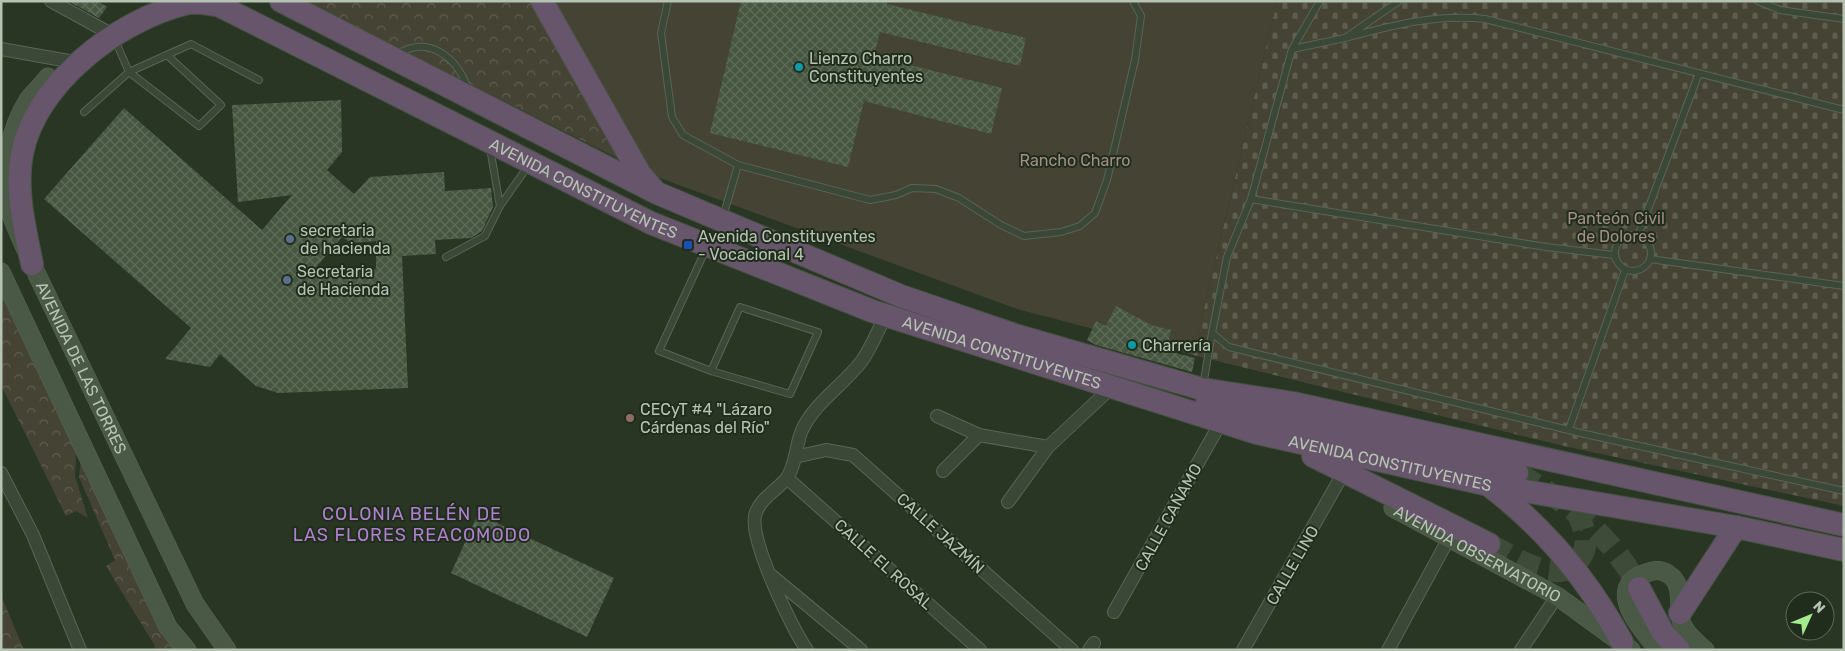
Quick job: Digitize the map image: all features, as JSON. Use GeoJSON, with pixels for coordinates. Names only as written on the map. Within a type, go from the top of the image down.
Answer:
{"type":"FeatureCollection","features":[{"type":"Feature","properties":{"kind":"highway","name":"AVENIDA CONSTITUYENTES"},"geometry":{"type":"LineString","coordinates":[[281,1],[657,193],[901,296],[1015,336],[1202,388],[1294,403],[1844,525]]}},
{"type":"Feature","properties":{"kind":"highway"},"geometry":{"type":"LineString","coordinates":[[542,1],[640,174],[657,193]]}},
{"type":"Feature","properties":{"kind":"highway"},"geometry":{"type":"LineString","coordinates":[[32,264],[21,186],[22,155],[29,131],[40,108],[55,87],[113,35],[149,17],[185,4],[214,3]]}},
{"type":"Feature","properties":{"kind":"highway","name":"AVENIDA CONSTITUYENTES"},"geometry":{"type":"LineString","coordinates":[[214,3],[651,223],[886,315],[1257,433],[1489,485],[1736,527],[1844,550]]}},
{"type":"Feature","properties":{"kind":"highway"},"geometry":{"type":"LineString","coordinates":[[1082,355],[1117,371],[1201,400],[1280,422],[1498,466],[1517,473]]}},
{"type":"Feature","properties":{"kind":"highway"},"geometry":{"type":"LineString","coordinates":[[1257,433],[1324,460],[1489,544]]}},
{"type":"Feature","properties":{"kind":"highway"},"geometry":{"type":"LineString","coordinates":[[1489,485],[1513,504],[1556,546],[1590,589],[1626,646]]}},
{"type":"Feature","properties":{"kind":"highway"},"geometry":{"type":"LineString","coordinates":[[1680,613],[1736,527]]}},
{"type":"Feature","properties":{"kind":"highway"},"geometry":{"type":"LineString","coordinates":[[1639,588],[1663,633],[1679,650]]}},
{"type":"Feature","properties":{"kind":"street"},"geometry":{"type":"LineString","coordinates":[[51,1],[113,35]]}},
{"type":"Feature","properties":{"kind":"street"},"geometry":{"type":"LineString","coordinates":[[1,48],[80,63]]}},
{"type":"Feature","properties":{"kind":"street","name":"AVENIDA DE LAS TORRES"},"geometry":{"type":"LineString","coordinates":[[48,77],[28,100],[16,126],[8,156],[5,179],[11,213],[32,264],[195,604],[227,650]]}},
{"type":"Feature","properties":{"kind":"street","name":"AVENIDA DE LAS TORRES"},"geometry":{"type":"LineString","coordinates":[[1,272],[168,627],[187,650]]}},
{"type":"Feature","properties":{"kind":"street"},"geometry":{"type":"LineString","coordinates":[[807,650],[792,626],[770,575],[755,527],[755,515],[760,505],[787,478],[803,428],[824,401],[862,361],[886,315]]}},
{"type":"Feature","properties":{"kind":"street"},"geometry":{"type":"LineString","coordinates":[[1008,502],[1048,447],[1113,386]]}},
{"type":"Feature","properties":{"kind":"street"},"geometry":{"type":"LineString","coordinates":[[937,416],[979,435],[1048,447]]}},
{"type":"Feature","properties":{"kind":"street","name":"CALLE CAÑAMO"},"geometry":{"type":"LineString","coordinates":[[1114,612],[1221,422]]}},
{"type":"Feature","properties":{"kind":"street"},"geometry":{"type":"LineString","coordinates":[[943,471],[979,435]]}},
{"type":"Feature","properties":{"kind":"street","name":"CALLE JAZMÍN"},"geometry":{"type":"LineString","coordinates":[[795,457],[826,450],[853,455],[1072,650]]}},
{"type":"Feature","properties":{"kind":"street","name":"AVENIDA OBSERVATORIO"},"geometry":{"type":"LineString","coordinates":[[1324,460],[1340,479],[1558,596],[1626,646]]}},
{"type":"Feature","properties":{"kind":"street"},"geometry":{"type":"LineString","coordinates":[[1,473],[33,535],[80,650]]}},
{"type":"Feature","properties":{"kind":"street","name":"CALLE EL ROSAL"},"geometry":{"type":"LineString","coordinates":[[787,478],[980,650]]}},
{"type":"Feature","properties":{"kind":"street","name":"CALLE LINO"},"geometry":{"type":"LineString","coordinates":[[1243,650],[1340,479]]}},
{"type":"Feature","properties":{"kind":"street"},"geometry":{"type":"LineString","coordinates":[[1388,650],[1449,538]]}},
{"type":"Feature","properties":{"kind":"street"},"geometry":{"type":"LineString","coordinates":[[1659,650],[1632,617],[1628,599],[1629,585],[1638,576],[1655,570],[1669,574],[1678,585],[1680,613],[1685,630],[1705,650]]}},
{"type":"Feature","properties":{"kind":"street"},"geometry":{"type":"LineString","coordinates":[[770,575],[862,650]]}},
{"type":"Feature","properties":{"kind":"street"},"geometry":{"type":"LineString","coordinates":[[1521,650],[1558,596]]}},
{"type":"Feature","properties":{"kind":"lane"},"geometry":{"type":"LineString","coordinates":[[668,1],[661,32],[672,117],[683,134],[738,165],[870,200],[896,195],[912,188],[936,189],[959,198],[1001,225],[1024,236],[1061,232],[1080,226],[1095,213],[1107,180],[1135,60],[1141,16],[1133,1]]}},
{"type":"Feature","properties":{"kind":"lane"},"geometry":{"type":"LineString","coordinates":[[1202,388],[1227,257],[1251,199],[1292,49],[1320,1]]}},
{"type":"Feature","properties":{"kind":"lane"},"geometry":{"type":"LineString","coordinates":[[1344,38],[1399,1]]}},
{"type":"Feature","properties":{"kind":"lane"},"geometry":{"type":"LineString","coordinates":[[1758,1],[1780,10],[1844,19]]}},
{"type":"Feature","properties":{"kind":"lane"},"geometry":{"type":"LineString","coordinates":[[1292,49],[1409,22],[1456,16],[1485,19],[1844,110]]}},
{"type":"Feature","properties":{"kind":"lane"},"geometry":{"type":"LineString","coordinates":[[113,35],[129,72],[199,126],[222,105],[167,55]]}},
{"type":"Feature","properties":{"kind":"lane"},"geometry":{"type":"LineString","coordinates":[[84,112],[129,72],[191,44],[259,80]]}},
{"type":"Feature","properties":{"kind":"lane"},"geometry":{"type":"LineString","coordinates":[[1638,236],[1699,73]]}},
{"type":"Feature","properties":{"kind":"lane"},"geometry":{"type":"LineString","coordinates":[[489,142],[500,206]]}},
{"type":"Feature","properties":{"kind":"lane"},"geometry":{"type":"LineString","coordinates":[[446,257],[485,236],[500,206],[522,172],[531,163]]}},
{"type":"Feature","properties":{"kind":"lane"},"geometry":{"type":"LineString","coordinates":[[722,221],[738,165]]}},
{"type":"Feature","properties":{"kind":"lane"},"geometry":{"type":"LineString","coordinates":[[1251,199],[1546,247],[1614,255]]}},
{"type":"Feature","properties":{"kind":"lane"},"geometry":{"type":"LineString","coordinates":[[1638,236],[1649,245],[1650,259],[1641,270],[1634,272],[1625,270],[1616,262],[1614,255],[1618,241],[1624,237],[1638,236]]}},
{"type":"Feature","properties":{"kind":"lane"},"geometry":{"type":"LineString","coordinates":[[707,245],[659,351],[711,371],[790,394],[818,332],[740,307],[711,371]]}},
{"type":"Feature","properties":{"kind":"lane"},"geometry":{"type":"LineString","coordinates":[[1650,259],[1844,286]]}},
{"type":"Feature","properties":{"kind":"lane"},"geometry":{"type":"LineString","coordinates":[[1569,429],[1625,270]]}},
{"type":"Feature","properties":{"kind":"lane"},"geometry":{"type":"LineString","coordinates":[[1212,333],[1229,347],[1569,429],[1844,491]]}},
{"type":"Feature","properties":{"kind":"green space"},"geometry":{"type":"Polygon","coordinates":[[[304,1],[554,1],[649,174],[304,1]]]}},
{"type":"Feature","properties":{"kind":"green space","name":"Rancho Charro"},"geometry":{"type":"Polygon","coordinates":[[[554,1],[1277,1],[1193,355],[1017,309],[649,174],[554,1]]]}},
{"type":"Feature","properties":{"kind":"green space","name":"Panteón Civil de Dolores"},"geometry":{"type":"Polygon","coordinates":[[[1277,1],[1844,1],[1844,506],[1564,446],[1193,355],[1277,1]]]}},
{"type":"Feature","properties":{"kind":"green space"},"geometry":{"type":"Polygon","coordinates":[[[1,295],[80,456],[76,455],[75,476],[88,518],[76,511],[66,516],[1,385],[1,295]]]}},
{"type":"Feature","properties":{"kind":"green space"},"geometry":{"type":"Polygon","coordinates":[[[81,461],[177,650],[153,650],[155,646],[106,566],[115,560],[79,477],[81,461]]]}},
{"type":"Feature","properties":{"kind":"green space"},"geometry":{"type":"Polygon","coordinates":[[[1,595],[24,650],[1,650],[1,595]]]}},
{"type":"Feature","properties":{"kind":"building"},"geometry":{"type":"Polygon","coordinates":[[[68,1],[98,1],[107,7],[99,18],[68,1]]]}},
{"type":"Feature","properties":{"kind":"building","name":"Lienzo Charro Constituyentes"},"geometry":{"type":"Polygon","coordinates":[[[741,1],[887,1],[887,4],[1026,38],[1020,66],[880,32],[874,56],[1002,88],[991,134],[864,101],[848,167],[710,133],[741,1]]]}},
{"type":"Feature","properties":{"kind":"building"},"geometry":{"type":"Polygon","coordinates":[[[341,100],[342,152],[327,170],[354,194],[370,177],[444,172],[445,191],[491,188],[493,207],[482,231],[471,238],[435,240],[436,254],[402,256],[408,388],[278,393],[256,386],[220,354],[210,367],[165,359],[191,328],[44,199],[124,108],[262,230],[292,195],[238,202],[232,105],[341,100]],[[342,237],[311,273],[376,269],[376,241],[351,243],[342,237]]]}},
{"type":"Feature","properties":{"kind":"building","name":"Charrería"},"geometry":{"type":"Polygon","coordinates":[[[1116,306],[1151,325],[1171,330],[1167,351],[1195,358],[1192,372],[1096,345],[1087,340],[1096,321],[1106,326],[1116,306]]]}},
{"type":"Feature","properties":{"kind":"building"},"geometry":{"type":"Polygon","coordinates":[[[478,514],[614,578],[587,637],[451,573],[478,514]]]}},
{"type":"Feature","properties":{"kind":"tunnel"},"geometry":{"type":"LineString","coordinates":[[1517,473],[1571,508],[1602,536],[1616,552],[1639,588]]}},
{"type":"Feature","properties":{"kind":"tunnel"},"geometry":{"type":"LineString","coordinates":[[1489,544],[1535,567],[1559,571],[1570,568],[1579,560],[1585,548],[1584,530],[1577,512]]}},
{"type":"Feature","properties":{"kind":"place","name":"Lienzo Charro Constituyentes"},"geometry":{"type":"Point","coordinates":[799,67]}},
{"type":"Feature","properties":{"kind":"place","name":"secretaria de hacienda"},"geometry":{"type":"Point","coordinates":[290,239]}},
{"type":"Feature","properties":{"kind":"place","name":"Avenida Constituyentes - Vocacional 4"},"geometry":{"type":"Point","coordinates":[688,245]}},
{"type":"Feature","properties":{"kind":"place","name":"Secretaria de Hacienda"},"geometry":{"type":"Point","coordinates":[287,280]}},
{"type":"Feature","properties":{"kind":"place","name":"Charrería"},"geometry":{"type":"Point","coordinates":[1132,345]}},
{"type":"Feature","properties":{"kind":"place","name":"CECyT #4 \"Lázaro Cárdenas del Río\""},"geometry":{"type":"Point","coordinates":[630,418]}},
{"type":"Feature","properties":{"kind":"district","name":"COLONIA BELÉN DE LAS FLORES REACOMODO"},"geometry":{"type":"Point","coordinates":[412,524]}}]}
